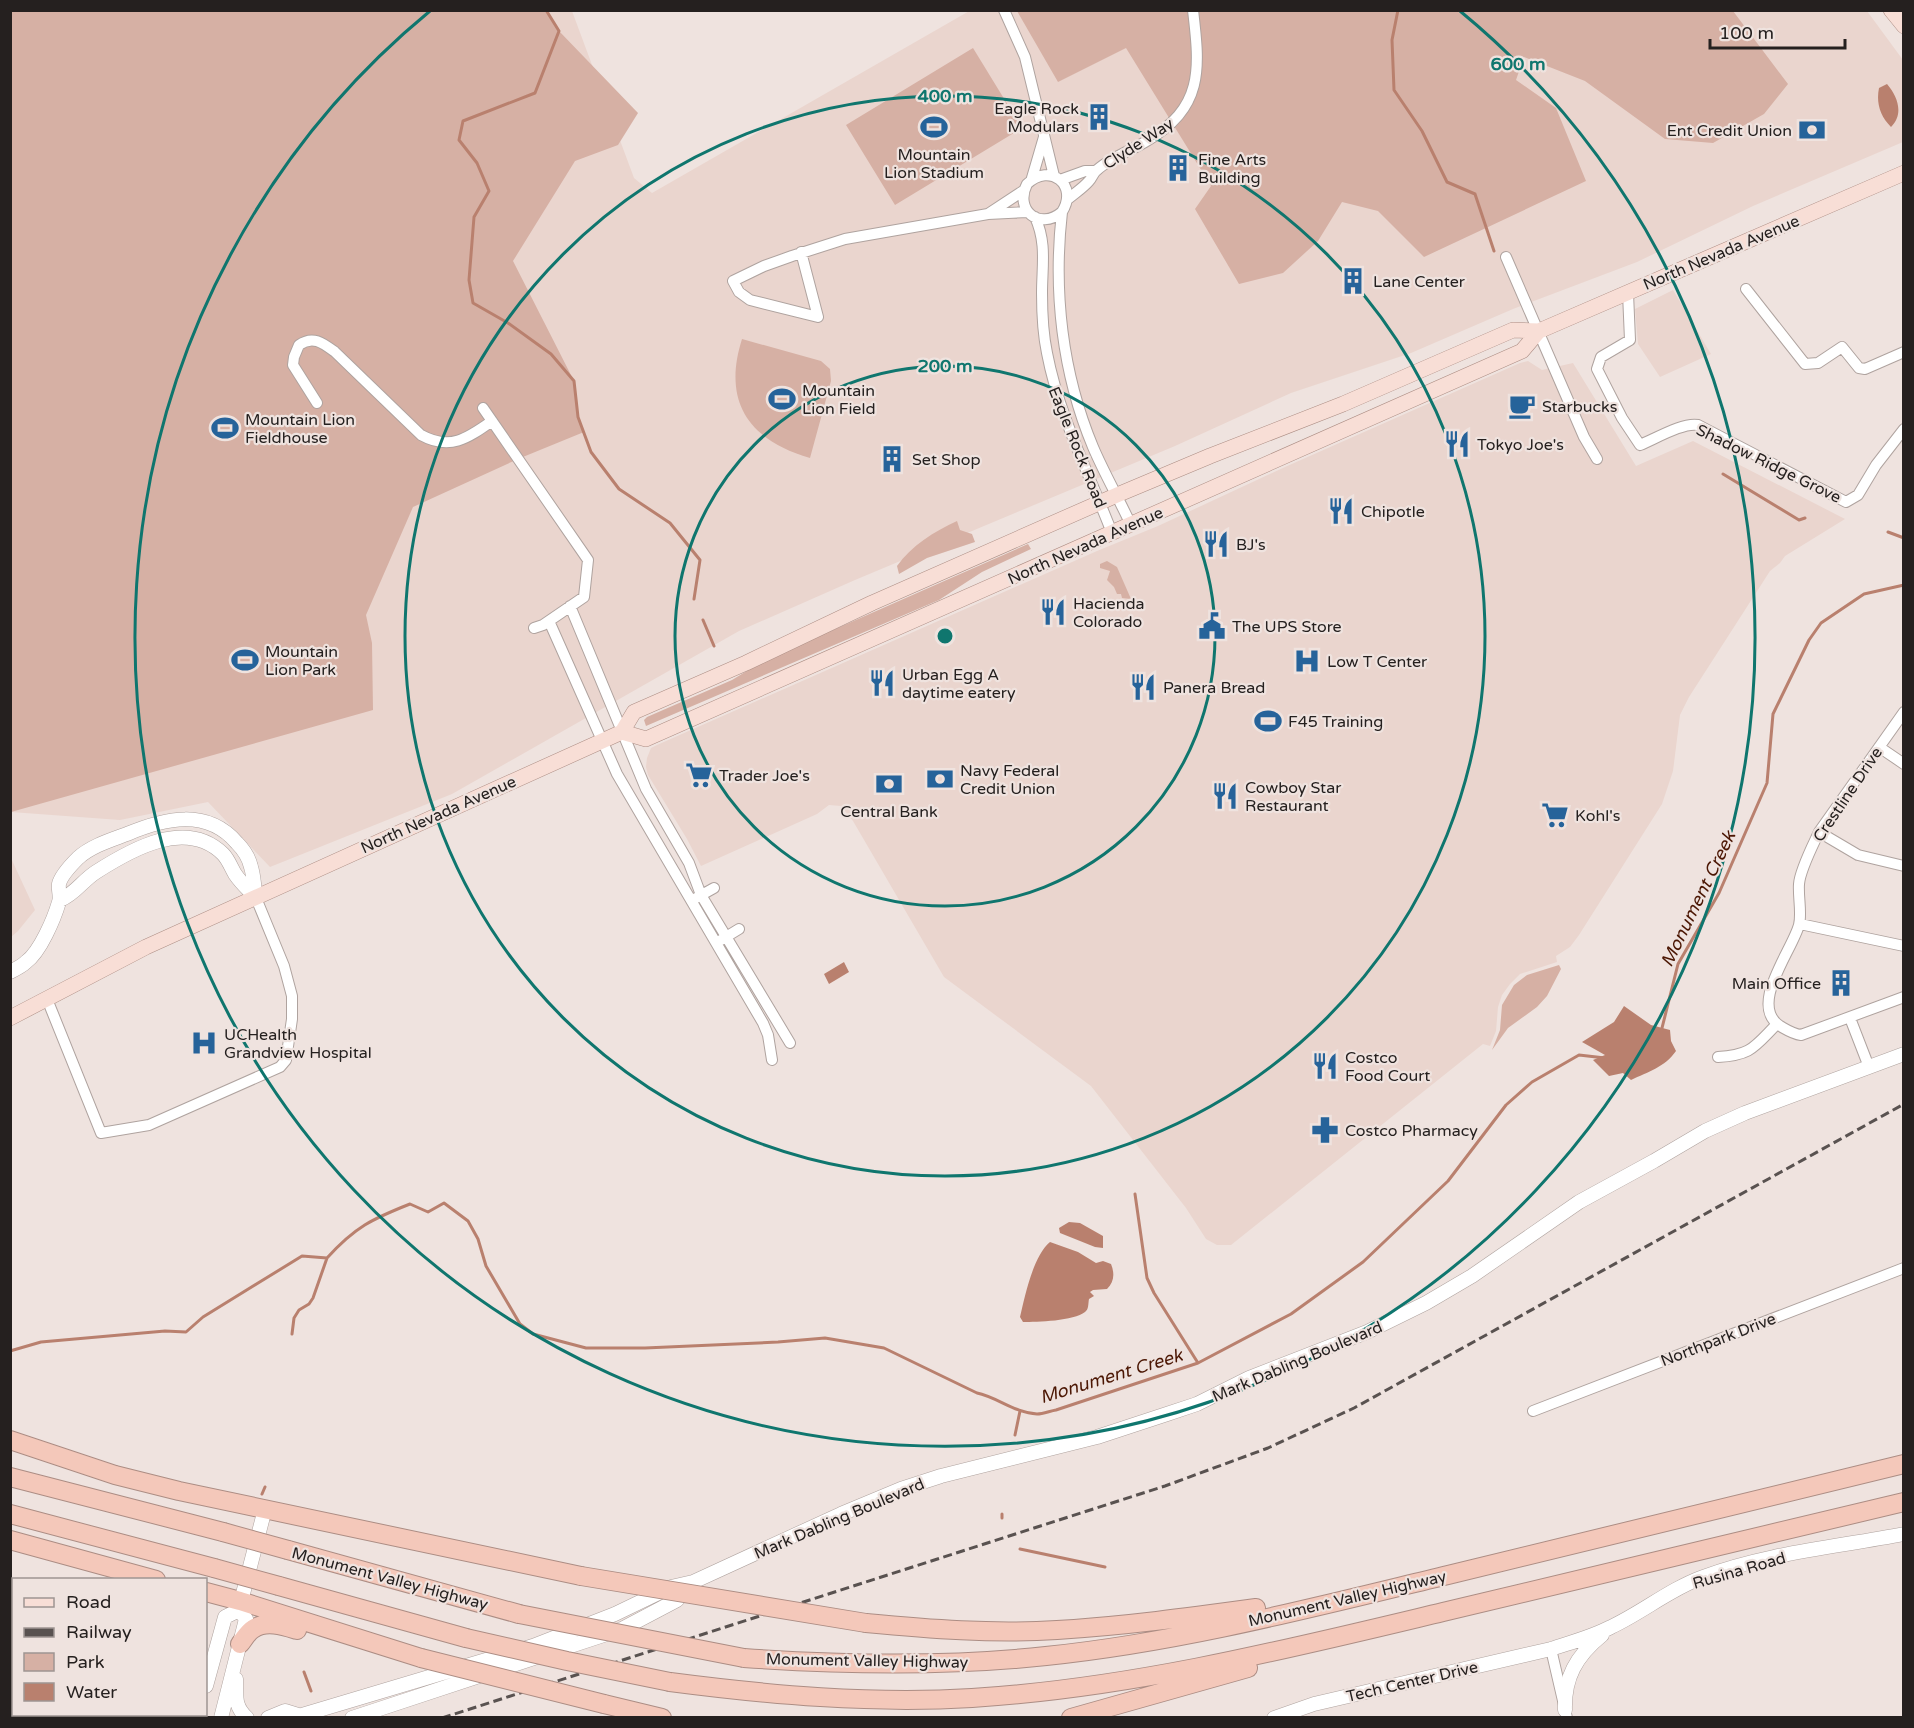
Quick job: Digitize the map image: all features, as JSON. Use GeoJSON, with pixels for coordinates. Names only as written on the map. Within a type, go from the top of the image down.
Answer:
{"type":"FeatureCollection","features":[{"type":"Feature","properties":{"kind":"highway"},"geometry":{"type":"LineString","coordinates":[[10,1440],[115,1475],[265,1509],[581,1576],[866,1623],[994,1631],[1055,1630],[1217,1614],[1406,1585]]}},
{"type":"Feature","properties":{"kind":"highway","name":"Monument Valley Highway"},"geometry":{"type":"LineString","coordinates":[[10,1477],[224,1532],[519,1614],[744,1658],[882,1664],[962,1663],[1045,1656],[1110,1648],[1195,1633],[1406,1585],[1904,1464]]}},
{"type":"Feature","properties":{"kind":"highway"},"geometry":{"type":"LineString","coordinates":[[10,1514],[466,1638],[567,1661],[670,1682],[759,1694],[905,1700],[1032,1693],[1142,1677],[1236,1659],[1904,1502]]}},
{"type":"Feature","properties":{"kind":"highway"},"geometry":{"type":"LineString","coordinates":[[10,1540],[149,1578]]}},
{"type":"Feature","properties":{"kind":"highway"},"geometry":{"type":"LineString","coordinates":[[207,1592],[239,1605],[398,1654]]}},
{"type":"Feature","properties":{"kind":"highway"},"geometry":{"type":"LineString","coordinates":[[1071,1718],[1448,1611]]}},
{"type":"Feature","properties":{"kind":"highway"},"geometry":{"type":"LineString","coordinates":[[240,1644],[254,1628],[277,1624],[662,1718]]}},
{"type":"Feature","properties":{"kind":"main road"},"geometry":{"type":"LineString","coordinates":[[1891,10],[1904,26]]}},
{"type":"Feature","properties":{"kind":"main road","name":"North Nevada Avenue"},"geometry":{"type":"LineString","coordinates":[[10,1018],[146,947],[622,732],[634,712],[746,663],[872,603],[1117,495],[1343,404],[1513,330],[1539,331],[1904,172]]}},
{"type":"Feature","properties":{"kind":"main road","name":"North Nevada Avenue"},"geometry":{"type":"LineString","coordinates":[[622,732],[646,739],[1522,351],[1539,331]]}},
{"type":"Feature","properties":{"kind":"street"},"geometry":{"type":"LineString","coordinates":[[1004,10],[1025,57],[1044,137],[1057,178],[1065,185],[1068,199],[1090,180],[1096,171]]}},
{"type":"Feature","properties":{"kind":"street","name":"Clyde Way"},"geometry":{"type":"LineString","coordinates":[[1096,171],[1148,140],[1170,124],[1183,110],[1194,87],[1198,70],[1198,45],[1193,10]]}},
{"type":"Feature","properties":{"kind":"street"},"geometry":{"type":"LineString","coordinates":[[988,214],[1023,191],[1032,178],[1044,137]]}},
{"type":"Feature","properties":{"kind":"street"},"geometry":{"type":"LineString","coordinates":[[1032,178],[1039,175],[1057,178],[1085,171],[1096,171]]}},
{"type":"Feature","properties":{"kind":"street","name":"Eagle Rock Road"},"geometry":{"type":"LineString","coordinates":[[1023,191],[1024,206],[1032,215],[1043,240],[1042,308],[1046,349],[1053,383],[1061,410],[1112,533]]}},
{"type":"Feature","properties":{"kind":"street","name":"Eagle Rock Road"},"geometry":{"type":"LineString","coordinates":[[1068,199],[1062,212],[1059,259],[1063,342],[1083,421],[1131,525]]}},
{"type":"Feature","properties":{"kind":"street"},"geometry":{"type":"LineString","coordinates":[[801,252],[818,316],[750,300],[739,292],[733,281],[801,252],[845,239],[988,214],[1032,215],[1050,219],[1062,212]]}},
{"type":"Feature","properties":{"kind":"street"},"geometry":{"type":"LineString","coordinates":[[1506,257],[1584,437],[1597,459]]}},
{"type":"Feature","properties":{"kind":"street"},"geometry":{"type":"LineString","coordinates":[[1746,289],[1806,364],[1818,363],[1842,347],[1859,368],[1865,369],[1904,352]]}},
{"type":"Feature","properties":{"kind":"street","name":"Shadow Ridge Grove"},"geometry":{"type":"LineString","coordinates":[[1628,293],[1630,340],[1601,357],[1596,369],[1622,418],[1640,445],[1684,426],[1698,425],[1846,502],[1858,495],[1876,465],[1904,429]]}},
{"type":"Feature","properties":{"kind":"street"},"geometry":{"type":"LineString","coordinates":[[316,403],[293,365],[299,345],[311,339],[319,340],[335,352],[429,440],[456,442],[492,421]]}},
{"type":"Feature","properties":{"kind":"street"},"geometry":{"type":"LineString","coordinates":[[483,408],[588,560],[584,597],[549,621],[534,628]]}},
{"type":"Feature","properties":{"kind":"street"},"geometry":{"type":"LineString","coordinates":[[570,606],[646,789],[689,863],[696,898]]}},
{"type":"Feature","properties":{"kind":"street"},"geometry":{"type":"LineString","coordinates":[[549,621],[616,774],[721,940],[790,1043]]}},
{"type":"Feature","properties":{"kind":"street","name":"Crestline Drive"},"geometry":{"type":"LineString","coordinates":[[1777,1024],[1770,1011],[1769,994],[1800,924],[1799,881],[1819,832],[1904,712]]}},
{"type":"Feature","properties":{"kind":"street"},"geometry":{"type":"LineString","coordinates":[[1879,747],[1904,764]]}},
{"type":"Feature","properties":{"kind":"street"},"geometry":{"type":"LineString","coordinates":[[10,972],[28,961],[40,945],[60,900],[59,884],[79,857],[142,828],[168,820],[186,818],[202,820],[218,826],[237,843],[251,866],[256,898],[284,966],[292,996],[292,1019],[286,1060],[280,1067],[148,1125],[101,1132],[47,999]]}},
{"type":"Feature","properties":{"kind":"street"},"geometry":{"type":"LineString","coordinates":[[1819,832],[1858,855],[1904,866]]}},
{"type":"Feature","properties":{"kind":"street"},"geometry":{"type":"LineString","coordinates":[[60,900],[71,896],[93,874],[135,849],[182,837],[198,838],[209,842],[224,855],[236,875],[256,898]]}},
{"type":"Feature","properties":{"kind":"street"},"geometry":{"type":"LineString","coordinates":[[696,898],[714,888]]}},
{"type":"Feature","properties":{"kind":"street"},"geometry":{"type":"LineString","coordinates":[[1800,924],[1904,946]]}},
{"type":"Feature","properties":{"kind":"street"},"geometry":{"type":"LineString","coordinates":[[721,940],[739,929]]}},
{"type":"Feature","properties":{"kind":"street"},"geometry":{"type":"LineString","coordinates":[[721,940],[763,1023],[772,1060]]}},
{"type":"Feature","properties":{"kind":"street"},"geometry":{"type":"LineString","coordinates":[[1718,1057],[1739,1056],[1752,1049],[1777,1024],[1795,1034],[1802,1035],[1904,997]]}},
{"type":"Feature","properties":{"kind":"street"},"geometry":{"type":"LineString","coordinates":[[1850,1018],[1869,1067]]}},
{"type":"Feature","properties":{"kind":"street","name":"Mark Dabling Boulevard"},"geometry":{"type":"LineString","coordinates":[[268,1718],[285,1711],[295,1716],[533,1646],[615,1614],[671,1587],[693,1582],[841,1514],[909,1486],[1096,1437],[1197,1404],[1249,1378],[1367,1332],[1426,1303],[1472,1276],[1579,1202],[1723,1121],[1904,1054]]}},
{"type":"Feature","properties":{"kind":"street","name":"Northpark Drive"},"geometry":{"type":"LineString","coordinates":[[1533,1411],[1904,1268]]}},
{"type":"Feature","properties":{"kind":"street"},"geometry":{"type":"LineString","coordinates":[[1599,1371],[1604,1383]]}},
{"type":"Feature","properties":{"kind":"street"},"geometry":{"type":"LineString","coordinates":[[207,1682],[225,1617],[239,1605],[265,1509]]}},
{"type":"Feature","properties":{"kind":"street","name":"Rusina Road"},"geometry":{"type":"LineString","coordinates":[[1551,1648],[1584,1639],[1611,1627],[1673,1590],[1706,1576],[1766,1560],[1904,1534]]}},
{"type":"Feature","properties":{"kind":"street","name":"Mark Dabling Boulevard"},"geometry":{"type":"LineString","coordinates":[[352,1718],[622,1629],[677,1600],[693,1582]]}},
{"type":"Feature","properties":{"kind":"street"},"geometry":{"type":"LineString","coordinates":[[221,1718],[246,1619],[239,1605]]}},
{"type":"Feature","properties":{"kind":"street"},"geometry":{"type":"LineString","coordinates":[[1566,1714],[1565,1690],[1571,1670],[1582,1653],[1611,1627]]}},
{"type":"Feature","properties":{"kind":"street"},"geometry":{"type":"LineString","coordinates":[[1551,1648],[1566,1714]]}},
{"type":"Feature","properties":{"kind":"street","name":"Tech Center Drive"},"geometry":{"type":"LineString","coordinates":[[1274,1718],[1314,1704],[1551,1648]]}},
{"type":"Feature","properties":{"kind":"street"},"geometry":{"type":"LineString","coordinates":[[233,1669],[236,1682],[235,1702],[240,1712],[247,1718]]}},
{"type":"Feature","properties":{"kind":"shaded area"},"geometry":{"type":"Polygon","coordinates":[[[971,10],[1867,11],[1903,60],[1903,142],[1753,206],[1637,262],[1513,309],[1411,353],[1291,393],[1175,446],[739,631],[452,794],[270,867],[208,802],[120,820],[11,812],[10,11],[572,11],[634,178],[652,193],[971,10]]]}},
{"type":"Feature","properties":{"kind":"shaded area"},"geometry":{"type":"Polygon","coordinates":[[[1673,290],[1711,354],[1660,377],[1638,344],[1635,309],[1673,290]]]}},
{"type":"Feature","properties":{"kind":"shaded area"},"geometry":{"type":"Polygon","coordinates":[[[1528,361],[1542,370],[1573,363],[1636,466],[1693,441],[1845,519],[1785,556],[1770,571],[1689,697],[1680,715],[1673,771],[1662,804],[1570,947],[1556,956],[1557,962],[1520,974],[1502,995],[1498,1007],[1496,1031],[1490,1046],[1483,1044],[1231,1245],[1217,1245],[1206,1239],[1186,1208],[1091,1086],[944,977],[853,821],[841,806],[829,805],[817,814],[701,866],[648,775],[647,758],[651,748],[657,745],[1528,361]]]}},
{"type":"Feature","properties":{"kind":"shaded area"},"geometry":{"type":"Polygon","coordinates":[[[10,856],[35,910],[11,937],[10,856]]]}},
{"type":"Feature","properties":{"kind":"green space"},"geometry":{"type":"Polygon","coordinates":[[[11,11],[546,11],[559,31],[638,113],[618,145],[575,161],[513,261],[574,381],[578,417],[584,432],[413,507],[366,615],[372,643],[373,710],[11,812],[11,11]]]}},
{"type":"Feature","properties":{"kind":"green space"},"geometry":{"type":"Polygon","coordinates":[[[1017,11],[1733,11],[1788,84],[1764,114],[1713,143],[1665,139],[1585,81],[1524,57],[1516,80],[1556,108],[1586,181],[1424,257],[1378,211],[1342,202],[1318,241],[1283,273],[1239,284],[1195,209],[1211,186],[1126,48],[1058,82],[1017,11]]]}},
{"type":"Feature","properties":{"kind":"green space","name":"Mountain Lion Stadium"},"geometry":{"type":"Polygon","coordinates":[[[973,48],[1022,128],[895,205],[846,125],[973,48]]]}},
{"type":"Feature","properties":{"kind":"green space","name":"Mountain Lion Field"},"geometry":{"type":"Polygon","coordinates":[[[742,339],[821,361],[830,369],[831,381],[810,458],[771,441],[756,429],[746,415],[739,400],[736,382],[737,361],[742,339]]]}},
{"type":"Feature","properties":{"kind":"green space"},"geometry":{"type":"Polygon","coordinates":[[[957,521],[960,530],[972,534],[975,542],[927,558],[899,574],[897,566],[909,552],[932,534],[957,521]]]}},
{"type":"Feature","properties":{"kind":"green space"},"geometry":{"type":"Polygon","coordinates":[[[1028,544],[1031,549],[982,572],[939,600],[646,726],[644,720],[647,717],[732,680],[765,660],[1028,544]]]}},
{"type":"Feature","properties":{"kind":"green space"},"geometry":{"type":"Polygon","coordinates":[[[1107,561],[1117,567],[1131,599],[1122,598],[1107,580],[1110,571],[1100,568],[1100,564],[1107,561]]]}},
{"type":"Feature","properties":{"kind":"green space"},"geometry":{"type":"Polygon","coordinates":[[[1559,965],[1561,969],[1547,996],[1537,1007],[1508,1028],[1492,1050],[1500,1030],[1502,1005],[1514,985],[1527,975],[1559,965]]]}},
{"type":"Feature","properties":{"kind":"water"},"geometry":{"type":"Polygon","coordinates":[[[1887,84],[1898,106],[1897,117],[1891,127],[1882,114],[1878,99],[1879,88],[1887,84]]]}},
{"type":"Feature","properties":{"kind":"water"},"geometry":{"type":"Polygon","coordinates":[[[844,962],[849,972],[829,984],[824,974],[844,962]]]}},
{"type":"Feature","properties":{"kind":"water"},"geometry":{"type":"Polygon","coordinates":[[[1624,1006],[1651,1025],[1670,1030],[1671,1041],[1676,1051],[1661,1065],[1631,1080],[1623,1073],[1609,1076],[1593,1060],[1605,1055],[1582,1042],[1614,1022],[1624,1006]]]}},
{"type":"Feature","properties":{"kind":"water"},"geometry":{"type":"Polygon","coordinates":[[[1069,1222],[1080,1223],[1103,1236],[1103,1248],[1060,1233],[1059,1228],[1069,1222]]]}},
{"type":"Feature","properties":{"kind":"water"},"geometry":{"type":"Polygon","coordinates":[[[1050,1242],[1078,1252],[1096,1263],[1103,1261],[1111,1264],[1112,1281],[1107,1289],[1090,1292],[1094,1296],[1089,1299],[1086,1311],[1080,1315],[1055,1320],[1023,1322],[1020,1317],[1030,1277],[1044,1248],[1050,1242]]]}},
{"type":"Feature","properties":{"kind":"waterway"},"geometry":{"type":"LineString","coordinates":[[546,10],[559,31],[535,93],[463,121],[459,140],[477,163],[489,191],[474,217],[469,280],[473,303],[508,323],[551,354],[574,381],[578,417],[591,452],[619,489],[670,523],[700,560],[694,599]]}},
{"type":"Feature","properties":{"kind":"waterway"},"geometry":{"type":"LineString","coordinates":[[1398,10],[1392,40],[1394,90],[1422,131],[1447,182],[1475,194],[1494,251]]}},
{"type":"Feature","properties":{"kind":"waterway"},"geometry":{"type":"LineString","coordinates":[[1723,474],[1799,520],[1805,518]]}},
{"type":"Feature","properties":{"kind":"waterway"},"geometry":{"type":"LineString","coordinates":[[1888,532],[1904,538]]}},
{"type":"Feature","properties":{"kind":"waterway","name":"Monument Creek"},"geometry":{"type":"LineString","coordinates":[[1661,1032],[1678,964],[1719,893],[1767,783],[1773,714],[1809,640],[1821,623],[1864,594],[1904,585]]}},
{"type":"Feature","properties":{"kind":"waterway"},"geometry":{"type":"LineString","coordinates":[[703,620],[714,646]]}},
{"type":"Feature","properties":{"kind":"waterway","name":"Monument Creek"},"geometry":{"type":"LineString","coordinates":[[10,1351],[41,1342],[165,1331],[186,1332],[203,1317],[302,1256],[327,1258],[356,1231],[385,1214],[410,1204],[428,1212],[444,1203],[468,1221],[478,1239],[486,1266],[520,1324],[533,1334],[586,1348],[645,1348],[825,1338],[884,1348],[977,1393],[1021,1411],[1042,1414],[1198,1363],[1291,1314],[1363,1262],[1448,1181],[1506,1105],[1532,1082],[1579,1055],[1605,1058]]}},
{"type":"Feature","properties":{"kind":"waterway"},"geometry":{"type":"LineString","coordinates":[[1135,1194],[1147,1278],[1198,1363]]}},
{"type":"Feature","properties":{"kind":"waterway"},"geometry":{"type":"LineString","coordinates":[[292,1334],[294,1318],[299,1310],[309,1304],[313,1298],[327,1258]]}},
{"type":"Feature","properties":{"kind":"waterway"},"geometry":{"type":"LineString","coordinates":[[1015,1435],[1020,1411]]}},
{"type":"Feature","properties":{"kind":"waterway"},"geometry":{"type":"LineString","coordinates":[[262,1494],[265,1487]]}},
{"type":"Feature","properties":{"kind":"waterway"},"geometry":{"type":"LineString","coordinates":[[1020,1549],[1105,1567]]}},
{"type":"Feature","properties":{"kind":"waterway"},"geometry":{"type":"LineString","coordinates":[[304,1672],[311,1691]]}},
{"type":"Feature","properties":{"kind":"railway"},"geometry":{"type":"LineString","coordinates":[[442,1718],[1165,1486],[1268,1448],[1354,1408],[1904,1104]]}},
{"type":"Feature","properties":{"kind":"place","name":"Eagle Rock Modulars"},"geometry":{"type":"Point","coordinates":[1099,117]}},
{"type":"Feature","properties":{"kind":"place","name":"Mountain Lion Stadium"},"geometry":{"type":"Point","coordinates":[934,127]}},
{"type":"Feature","properties":{"kind":"place","name":"Ent Credit Union"},"geometry":{"type":"Point","coordinates":[1812,130]}},
{"type":"Feature","properties":{"kind":"place","name":"Fine Arts Building"},"geometry":{"type":"Point","coordinates":[1178,168]}},
{"type":"Feature","properties":{"kind":"place","name":"Lane Center"},"geometry":{"type":"Point","coordinates":[1353,281]}},
{"type":"Feature","properties":{"kind":"place","name":"Mountain Lion Field"},"geometry":{"type":"Point","coordinates":[782,399]}},
{"type":"Feature","properties":{"kind":"place","name":"Starbucks"},"geometry":{"type":"Point","coordinates":[1522,406]}},
{"type":"Feature","properties":{"kind":"place","name":"Mountain Lion Fieldhouse"},"geometry":{"type":"Point","coordinates":[225,428]}},
{"type":"Feature","properties":{"kind":"place","name":"Tokyo Joe's"},"geometry":{"type":"Point","coordinates":[1457,444]}},
{"type":"Feature","properties":{"kind":"place","name":"Set Shop"},"geometry":{"type":"Point","coordinates":[892,459]}},
{"type":"Feature","properties":{"kind":"place","name":"Chipotle"},"geometry":{"type":"Point","coordinates":[1341,511]}},
{"type":"Feature","properties":{"kind":"place","name":"BJ's"},"geometry":{"type":"Point","coordinates":[1216,544]}},
{"type":"Feature","properties":{"kind":"place","name":"Hacienda Colorado"},"geometry":{"type":"Point","coordinates":[1053,612]}},
{"type":"Feature","properties":{"kind":"place","name":"The UPS Store"},"geometry":{"type":"Point","coordinates":[1212,626]}},
{"type":"Feature","properties":{"kind":"place","name":"Mountain Lion Park"},"geometry":{"type":"Point","coordinates":[245,660]}},
{"type":"Feature","properties":{"kind":"place","name":"Low T Center"},"geometry":{"type":"Point","coordinates":[1307,661]}},
{"type":"Feature","properties":{"kind":"place","name":"Urban Egg A daytime eatery"},"geometry":{"type":"Point","coordinates":[882,683]}},
{"type":"Feature","properties":{"kind":"place","name":"Panera Bread"},"geometry":{"type":"Point","coordinates":[1143,687]}},
{"type":"Feature","properties":{"kind":"place","name":"F45 Training"},"geometry":{"type":"Point","coordinates":[1268,721]}},
{"type":"Feature","properties":{"kind":"place","name":"Trader Joe's"},"geometry":{"type":"Point","coordinates":[699,775]}},
{"type":"Feature","properties":{"kind":"place","name":"Navy Federal Credit Union"},"geometry":{"type":"Point","coordinates":[940,779]}},
{"type":"Feature","properties":{"kind":"place","name":"Central Bank"},"geometry":{"type":"Point","coordinates":[889,784]}},
{"type":"Feature","properties":{"kind":"place","name":"Cowboy Star Restaurant"},"geometry":{"type":"Point","coordinates":[1225,796]}},
{"type":"Feature","properties":{"kind":"place","name":"Kohl's"},"geometry":{"type":"Point","coordinates":[1555,815]}},
{"type":"Feature","properties":{"kind":"place","name":"Main Office"},"geometry":{"type":"Point","coordinates":[1841,983]}},
{"type":"Feature","properties":{"kind":"place","name":"UCHealth Grandview Hospital"},"geometry":{"type":"Point","coordinates":[204,1043]}},
{"type":"Feature","properties":{"kind":"place","name":"Costco Food Court"},"geometry":{"type":"Point","coordinates":[1325,1066]}},
{"type":"Feature","properties":{"kind":"place","name":"Costco Pharmacy"},"geometry":{"type":"Point","coordinates":[1325,1130]}}]}
